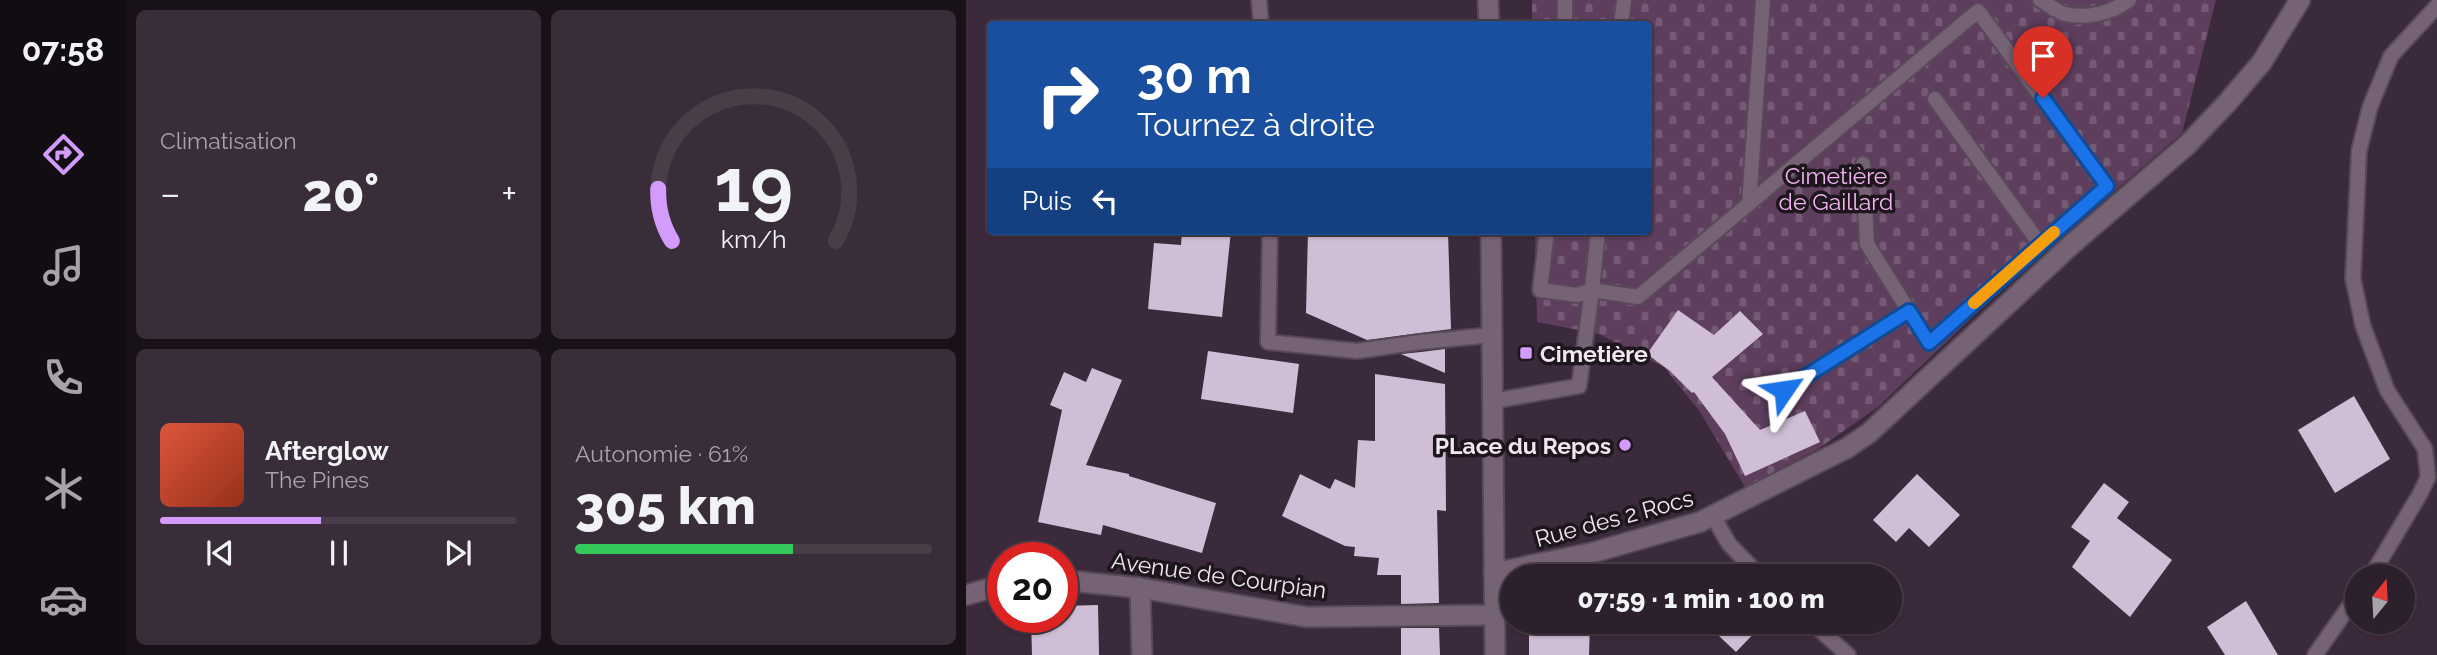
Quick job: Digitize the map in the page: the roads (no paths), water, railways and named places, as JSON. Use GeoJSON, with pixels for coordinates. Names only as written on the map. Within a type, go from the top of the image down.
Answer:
{"type":"FeatureCollection","features":[{"type":"Feature","properties":{"kind":"street"},"geometry":{"type":"LineString","coordinates":[[1488,0],[1489,21]]}},
{"type":"Feature","properties":{"kind":"street","name":"Rue des 2 Rocs"},"geometry":{"type":"LineString","coordinates":[[1494,573],[1591,553],[1700,522],[1847,448],[1886,419],[2071,245],[2186,145],[2262,62],[2300,0]]}},
{"type":"Feature","properties":{"kind":"street"},"geometry":{"type":"LineString","coordinates":[[1491,235],[1495,655]]}},
{"type":"Feature","properties":{"kind":"street","name":"Avenue de Courpian"},"geometry":{"type":"LineString","coordinates":[[1078,582],[1140,588],[1307,617],[1495,615]]}},
{"type":"Feature","properties":{"kind":"street"},"geometry":{"type":"LineString","coordinates":[[1140,588],[1142,655]]}},
{"type":"Feature","properties":{"kind":"street"},"geometry":{"type":"LineString","coordinates":[[966,595],[987,589]]}},
{"type":"Feature","properties":{"kind":"lane"},"geometry":{"type":"LineString","coordinates":[[1259,0],[1261,21]]}},
{"type":"Feature","properties":{"kind":"lane"},"geometry":{"type":"LineString","coordinates":[[1565,21],[1566,0]]}},
{"type":"Feature","properties":{"kind":"lane"},"geometry":{"type":"LineString","coordinates":[[1621,21],[1624,0]]}},
{"type":"Feature","properties":{"kind":"lane"},"geometry":{"type":"LineString","coordinates":[[1749,204],[1763,0]]}},
{"type":"Feature","properties":{"kind":"lane"},"geometry":{"type":"LineString","coordinates":[[2040,0],[2064,14],[2091,15],[2118,9],[2129,0]]}},
{"type":"Feature","properties":{"kind":"lane"},"geometry":{"type":"LineString","coordinates":[[2378,564],[2428,477],[2425,449],[2387,390],[2363,326],[2355,291],[2353,279],[2359,151],[2370,107],[2391,56],[2437,6]]}},
{"type":"Feature","properties":{"kind":"lane"},"geometry":{"type":"LineString","coordinates":[[1547,235],[1540,290],[1577,295],[1592,290],[1638,297],[1978,11],[2107,186],[1929,343],[1867,244],[1863,164]]}},
{"type":"Feature","properties":{"kind":"lane"},"geometry":{"type":"LineString","coordinates":[[1935,99],[2040,244]]}},
{"type":"Feature","properties":{"kind":"lane"},"geometry":{"type":"LineString","coordinates":[[1270,235],[1268,342],[1357,351],[1492,335]]}},
{"type":"Feature","properties":{"kind":"lane"},"geometry":{"type":"LineString","coordinates":[[1493,401],[1579,386],[1598,235]]}},
{"type":"Feature","properties":{"kind":"lane"},"geometry":{"type":"LineString","coordinates":[[1784,390],[1909,311]]}},
{"type":"Feature","properties":{"kind":"lane"},"geometry":{"type":"LineString","coordinates":[[1713,516],[1729,544],[1748,564]]}},
{"type":"Feature","properties":{"kind":"lane"},"geometry":{"type":"LineString","coordinates":[[2315,655],[2345,612]]}},
{"type":"Feature","properties":{"kind":"lane"},"geometry":{"type":"LineString","coordinates":[[1825,634],[1848,655]]}},
{"type":"Feature","properties":{"kind":"place","name":"Cimetière"},"geometry":{"type":"Point","coordinates":[1526,353]}},
{"type":"Feature","properties":{"kind":"place","name":"PLace du Repos"},"geometry":{"type":"Point","coordinates":[1625,445]}},
{"type":"Feature","properties":{"kind":"park label","name":"Cimetière de Gaillard"},"geometry":{"type":"Point","coordinates":[1836,188]}}]}
